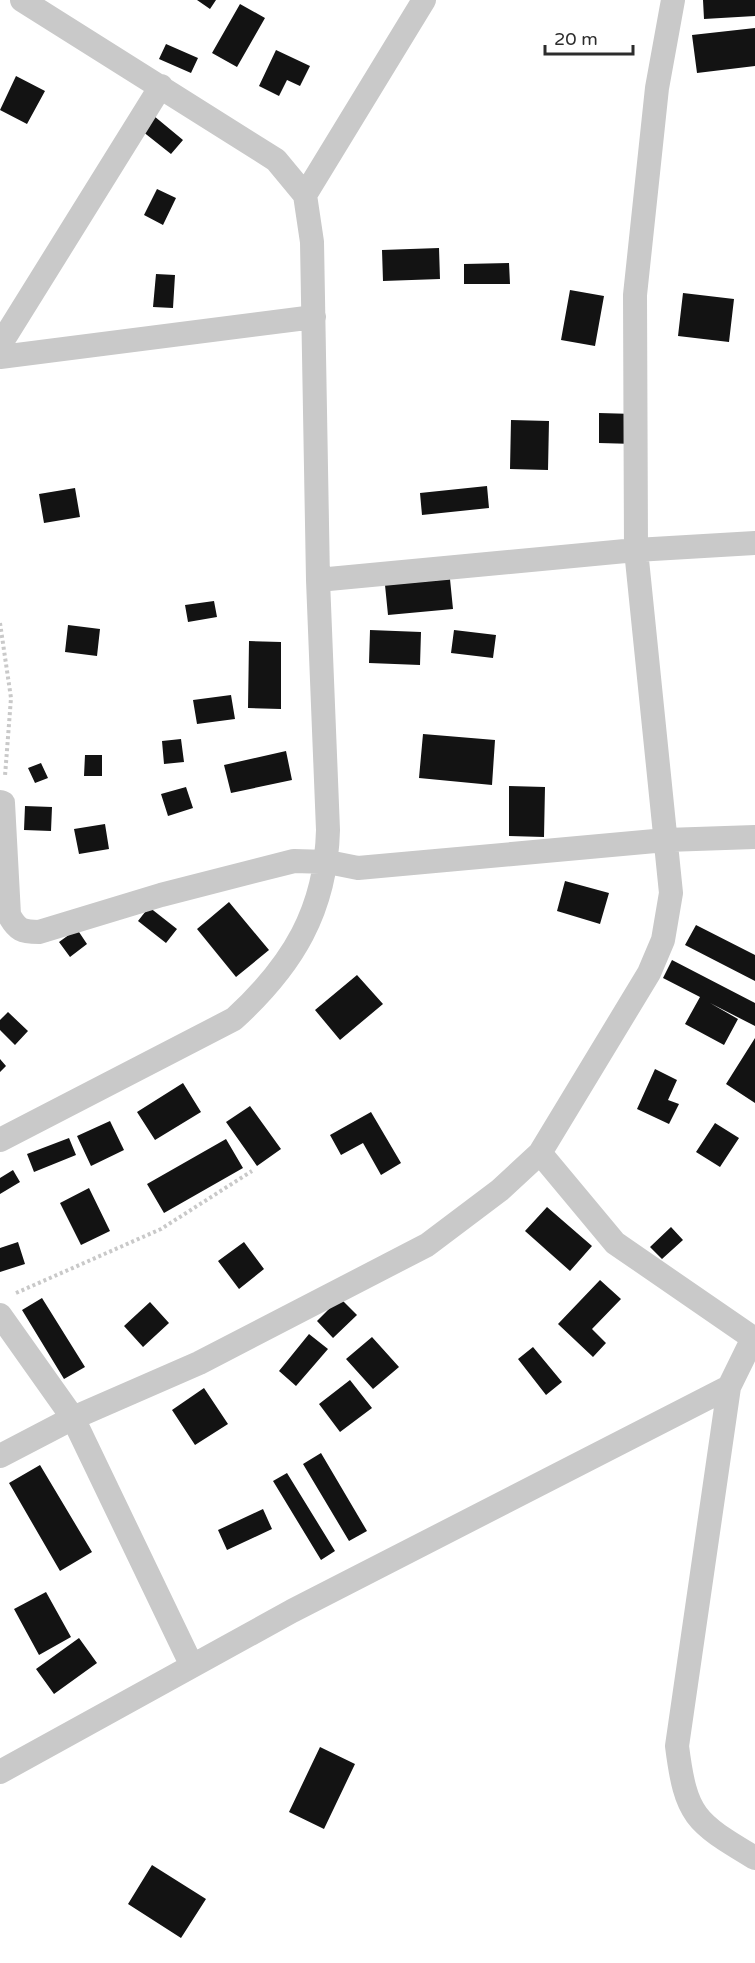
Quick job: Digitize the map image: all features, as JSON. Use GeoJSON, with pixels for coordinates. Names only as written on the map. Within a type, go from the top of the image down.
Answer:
{"type":"FeatureCollection","features":[{"type":"Feature","properties":{"kind":"street"},"geometry":{"type":"LineString","coordinates":[[0,1140],[234,1019],[263,992],[299,944],[315,907],[328,862],[318,580],[312,242],[305,195],[276,160],[22,0]]}},
{"type":"Feature","properties":{"kind":"street"},"geometry":{"type":"LineString","coordinates":[[305,195],[424,0]]}},
{"type":"Feature","properties":{"kind":"street"},"geometry":{"type":"LineString","coordinates":[[0,1456],[73,1418],[199,1363],[427,1245],[500,1190],[540,1153],[649,973],[663,940],[671,892],[636,550],[635,295],[657,88],[673,0]]}},
{"type":"Feature","properties":{"kind":"street"},"geometry":{"type":"LineString","coordinates":[[0,345],[161,86]]}},
{"type":"Feature","properties":{"kind":"street"},"geometry":{"type":"LineString","coordinates":[[0,357],[314,317]]}},
{"type":"Feature","properties":{"kind":"street"},"geometry":{"type":"LineString","coordinates":[[318,580],[636,550],[755,543]]}},
{"type":"Feature","properties":{"kind":"street"},"geometry":{"type":"LineString","coordinates":[[1,803],[9,915],[16,927],[24,932],[39,932],[161,895],[294,861],[328,862],[358,868],[666,840],[755,837]]}},
{"type":"Feature","properties":{"kind":"street"},"geometry":{"type":"LineString","coordinates":[[540,1153],[615,1243],[753,1338],[729,1387],[677,1746],[682,1786],[692,1811],[704,1825],[755,1858]]}},
{"type":"Feature","properties":{"kind":"street"},"geometry":{"type":"LineString","coordinates":[[5,1305],[73,1418],[192,1666]]}},
{"type":"Feature","properties":{"kind":"street"},"geometry":{"type":"LineString","coordinates":[[0,1772],[292,1611],[729,1387]]}},
{"type":"Feature","properties":{"kind":"path"},"geometry":{"type":"LineString","coordinates":[[0,623],[11,698],[1,803]]}},
{"type":"Feature","properties":{"kind":"path"},"geometry":{"type":"LineString","coordinates":[[5,1305],[161,1228],[252,1172]]}},
{"type":"Feature","properties":{"kind":"building"},"geometry":{"type":"Polygon","coordinates":[[[197,0],[216,0],[210,9],[197,0]]]}},
{"type":"Feature","properties":{"kind":"building"},"geometry":{"type":"Polygon","coordinates":[[[703,0],[755,0],[755,16],[704,19],[703,0]]]}},
{"type":"Feature","properties":{"kind":"building"},"geometry":{"type":"Polygon","coordinates":[[[240,4],[265,18],[237,67],[212,53],[240,4]]]}},
{"type":"Feature","properties":{"kind":"building"},"geometry":{"type":"Polygon","coordinates":[[[755,28],[755,66],[697,73],[692,35],[755,28]]]}},
{"type":"Feature","properties":{"kind":"building"},"geometry":{"type":"Polygon","coordinates":[[[166,44],[198,58],[191,73],[159,59],[166,44]]]}},
{"type":"Feature","properties":{"kind":"building"},"geometry":{"type":"Polygon","coordinates":[[[276,50],[310,66],[300,86],[287,80],[279,96],[259,86],[276,50]]]}},
{"type":"Feature","properties":{"kind":"building"},"geometry":{"type":"Polygon","coordinates":[[[16,76],[45,91],[27,124],[0,110],[16,76]]]}},
{"type":"Feature","properties":{"kind":"building"},"geometry":{"type":"Polygon","coordinates":[[[154,116],[183,140],[171,154],[142,131],[154,116]]]}},
{"type":"Feature","properties":{"kind":"building"},"geometry":{"type":"Polygon","coordinates":[[[157,189],[176,198],[163,225],[144,215],[157,189]]]}},
{"type":"Feature","properties":{"kind":"building"},"geometry":{"type":"Polygon","coordinates":[[[439,248],[440,279],[383,281],[382,250],[439,248]]]}},
{"type":"Feature","properties":{"kind":"building"},"geometry":{"type":"Polygon","coordinates":[[[509,263],[510,284],[464,284],[464,264],[509,263]]]}},
{"type":"Feature","properties":{"kind":"building"},"geometry":{"type":"Polygon","coordinates":[[[156,274],[175,275],[173,308],[153,307],[156,274]]]}},
{"type":"Feature","properties":{"kind":"building"},"geometry":{"type":"Polygon","coordinates":[[[570,290],[604,296],[595,346],[561,340],[570,290]]]}},
{"type":"Feature","properties":{"kind":"building"},"geometry":{"type":"Polygon","coordinates":[[[683,293],[734,299],[729,342],[678,336],[683,293]]]}},
{"type":"Feature","properties":{"kind":"building"},"geometry":{"type":"Polygon","coordinates":[[[599,413],[634,414],[635,444],[599,443],[599,413]]]}},
{"type":"Feature","properties":{"kind":"building"},"geometry":{"type":"Polygon","coordinates":[[[511,420],[549,421],[548,470],[510,469],[511,420]]]}},
{"type":"Feature","properties":{"kind":"building"},"geometry":{"type":"Polygon","coordinates":[[[487,486],[489,508],[422,515],[420,493],[487,486]]]}},
{"type":"Feature","properties":{"kind":"building"},"geometry":{"type":"Polygon","coordinates":[[[75,488],[80,517],[44,523],[39,494],[75,488]]]}},
{"type":"Feature","properties":{"kind":"building"},"geometry":{"type":"Polygon","coordinates":[[[450,579],[453,609],[388,615],[385,585],[450,579]]]}},
{"type":"Feature","properties":{"kind":"building"},"geometry":{"type":"Polygon","coordinates":[[[214,601],[217,617],[188,622],[185,605],[214,601]]]}},
{"type":"Feature","properties":{"kind":"building"},"geometry":{"type":"Polygon","coordinates":[[[68,625],[100,629],[97,656],[65,652],[68,625]]]}},
{"type":"Feature","properties":{"kind":"building"},"geometry":{"type":"Polygon","coordinates":[[[370,630],[421,632],[420,665],[369,663],[370,630]]]}},
{"type":"Feature","properties":{"kind":"building"},"geometry":{"type":"Polygon","coordinates":[[[454,630],[496,635],[493,658],[451,653],[454,630]]]}},
{"type":"Feature","properties":{"kind":"building"},"geometry":{"type":"Polygon","coordinates":[[[249,641],[281,642],[281,709],[248,708],[249,641]]]}},
{"type":"Feature","properties":{"kind":"building"},"geometry":{"type":"Polygon","coordinates":[[[231,695],[235,719],[197,724],[193,700],[231,695]]]}},
{"type":"Feature","properties":{"kind":"building"},"geometry":{"type":"Polygon","coordinates":[[[423,734],[495,740],[492,785],[419,778],[423,734]]]}},
{"type":"Feature","properties":{"kind":"building"},"geometry":{"type":"Polygon","coordinates":[[[181,739],[184,762],[164,764],[162,741],[181,739]]]}},
{"type":"Feature","properties":{"kind":"building"},"geometry":{"type":"Polygon","coordinates":[[[286,751],[292,780],[231,793],[224,765],[286,751]]]}},
{"type":"Feature","properties":{"kind":"building"},"geometry":{"type":"Polygon","coordinates":[[[85,755],[102,755],[102,776],[84,776],[85,755]]]}},
{"type":"Feature","properties":{"kind":"building"},"geometry":{"type":"Polygon","coordinates":[[[41,763],[48,778],[35,783],[28,768],[41,763]]]}},
{"type":"Feature","properties":{"kind":"building"},"geometry":{"type":"Polygon","coordinates":[[[509,786],[545,787],[544,837],[509,836],[509,786]]]}},
{"type":"Feature","properties":{"kind":"building"},"geometry":{"type":"Polygon","coordinates":[[[186,787],[193,808],[168,816],[161,794],[186,787]]]}},
{"type":"Feature","properties":{"kind":"building"},"geometry":{"type":"Polygon","coordinates":[[[25,806],[52,807],[51,831],[24,830],[25,806]]]}},
{"type":"Feature","properties":{"kind":"building"},"geometry":{"type":"Polygon","coordinates":[[[105,824],[109,849],[79,854],[74,829],[105,824]]]}},
{"type":"Feature","properties":{"kind":"building"},"geometry":{"type":"Polygon","coordinates":[[[565,881],[609,893],[600,924],[557,911],[565,881]]]}},
{"type":"Feature","properties":{"kind":"building"},"geometry":{"type":"Polygon","coordinates":[[[229,902],[269,950],[236,977],[197,929],[229,902]]]}},
{"type":"Feature","properties":{"kind":"building"},"geometry":{"type":"Polygon","coordinates":[[[149,907],[177,929],[166,943],[138,921],[149,907]]]}},
{"type":"Feature","properties":{"kind":"building"},"geometry":{"type":"Polygon","coordinates":[[[696,925],[755,955],[755,981],[685,945],[696,925]]]}},
{"type":"Feature","properties":{"kind":"building"},"geometry":{"type":"Polygon","coordinates":[[[77,929],[87,944],[70,957],[59,942],[77,929]]]}},
{"type":"Feature","properties":{"kind":"building"},"geometry":{"type":"Polygon","coordinates":[[[672,960],[755,1003],[755,1026],[710,1003],[738,1019],[724,1045],[685,1024],[700,997],[663,978],[672,960]]]}},
{"type":"Feature","properties":{"kind":"building"},"geometry":{"type":"Polygon","coordinates":[[[357,975],[383,1004],[340,1040],[315,1010],[357,975]]]}},
{"type":"Feature","properties":{"kind":"building"},"geometry":{"type":"Polygon","coordinates":[[[8,1012],[28,1031],[15,1045],[0,1030],[0,1020],[8,1012]]]}},
{"type":"Feature","properties":{"kind":"building"},"geometry":{"type":"Polygon","coordinates":[[[755,1038],[755,1103],[726,1084],[755,1038]]]}},
{"type":"Feature","properties":{"kind":"building"},"geometry":{"type":"Polygon","coordinates":[[[0,1059],[6,1066],[0,1072],[0,1059]]]}},
{"type":"Feature","properties":{"kind":"building"},"geometry":{"type":"Polygon","coordinates":[[[655,1069],[677,1080],[668,1100],[679,1104],[669,1124],[637,1109],[655,1069]]]}},
{"type":"Feature","properties":{"kind":"building"},"geometry":{"type":"Polygon","coordinates":[[[183,1083],[201,1112],[155,1140],[137,1112],[183,1083]]]}},
{"type":"Feature","properties":{"kind":"building"},"geometry":{"type":"Polygon","coordinates":[[[250,1106],[281,1149],[257,1166],[226,1122],[250,1106]]]}},
{"type":"Feature","properties":{"kind":"building"},"geometry":{"type":"Polygon","coordinates":[[[371,1112],[401,1163],[381,1175],[363,1143],[341,1155],[330,1135],[371,1112]]]}},
{"type":"Feature","properties":{"kind":"building"},"geometry":{"type":"Polygon","coordinates":[[[110,1121],[124,1150],[91,1166],[77,1136],[110,1121]]]}},
{"type":"Feature","properties":{"kind":"building"},"geometry":{"type":"Polygon","coordinates":[[[715,1123],[739,1138],[720,1167],[696,1152],[715,1123]]]}},
{"type":"Feature","properties":{"kind":"building"},"geometry":{"type":"Polygon","coordinates":[[[69,1138],[76,1155],[34,1172],[27,1154],[69,1138]]]}},
{"type":"Feature","properties":{"kind":"building"},"geometry":{"type":"Polygon","coordinates":[[[226,1139],[243,1168],[164,1213],[147,1184],[226,1139]]]}},
{"type":"Feature","properties":{"kind":"building"},"geometry":{"type":"Polygon","coordinates":[[[13,1170],[20,1182],[0,1194],[0,1178],[13,1170]]]}},
{"type":"Feature","properties":{"kind":"building"},"geometry":{"type":"Polygon","coordinates":[[[89,1188],[110,1231],[81,1245],[60,1203],[89,1188]]]}},
{"type":"Feature","properties":{"kind":"building"},"geometry":{"type":"Polygon","coordinates":[[[547,1207],[592,1246],[570,1271],[525,1231],[547,1207]]]}},
{"type":"Feature","properties":{"kind":"building"},"geometry":{"type":"Polygon","coordinates":[[[671,1227],[683,1240],[662,1259],[650,1247],[671,1227]]]}},
{"type":"Feature","properties":{"kind":"building"},"geometry":{"type":"Polygon","coordinates":[[[18,1242],[25,1264],[0,1272],[0,1248],[18,1242]]]}},
{"type":"Feature","properties":{"kind":"building"},"geometry":{"type":"Polygon","coordinates":[[[244,1242],[264,1269],[239,1289],[218,1261],[244,1242]]]}},
{"type":"Feature","properties":{"kind":"building"},"geometry":{"type":"Polygon","coordinates":[[[600,1280],[621,1299],[592,1329],[606,1343],[593,1357],[558,1324],[600,1280]]]}},
{"type":"Feature","properties":{"kind":"building"},"geometry":{"type":"Polygon","coordinates":[[[42,1298],[85,1367],[64,1379],[22,1310],[42,1298]]]}},
{"type":"Feature","properties":{"kind":"building"},"geometry":{"type":"Polygon","coordinates":[[[340,1298],[357,1315],[333,1338],[317,1321],[340,1298]]]}},
{"type":"Feature","properties":{"kind":"building"},"geometry":{"type":"Polygon","coordinates":[[[150,1302],[169,1323],[143,1347],[124,1326],[150,1302]]]}},
{"type":"Feature","properties":{"kind":"building"},"geometry":{"type":"Polygon","coordinates":[[[309,1334],[328,1349],[296,1386],[279,1371],[309,1334]]]}},
{"type":"Feature","properties":{"kind":"building"},"geometry":{"type":"Polygon","coordinates":[[[372,1337],[399,1367],[373,1389],[346,1359],[372,1337]]]}},
{"type":"Feature","properties":{"kind":"building"},"geometry":{"type":"Polygon","coordinates":[[[533,1347],[562,1382],[546,1395],[518,1359],[533,1347]]]}},
{"type":"Feature","properties":{"kind":"building"},"geometry":{"type":"Polygon","coordinates":[[[350,1380],[372,1408],[340,1432],[319,1404],[350,1380]]]}},
{"type":"Feature","properties":{"kind":"building"},"geometry":{"type":"Polygon","coordinates":[[[204,1388],[228,1424],[195,1445],[172,1410],[204,1388]]]}},
{"type":"Feature","properties":{"kind":"building"},"geometry":{"type":"Polygon","coordinates":[[[321,1453],[367,1531],[349,1541],[303,1464],[321,1453]]]}},
{"type":"Feature","properties":{"kind":"building"},"geometry":{"type":"Polygon","coordinates":[[[40,1465],[92,1552],[60,1571],[9,1483],[40,1465]]]}},
{"type":"Feature","properties":{"kind":"building"},"geometry":{"type":"Polygon","coordinates":[[[287,1473],[335,1551],[321,1560],[273,1481],[287,1473]]]}},
{"type":"Feature","properties":{"kind":"building"},"geometry":{"type":"Polygon","coordinates":[[[263,1509],[272,1529],[227,1550],[218,1530],[263,1509]]]}},
{"type":"Feature","properties":{"kind":"building"},"geometry":{"type":"Polygon","coordinates":[[[46,1592],[71,1637],[39,1655],[14,1609],[46,1592]]]}},
{"type":"Feature","properties":{"kind":"building"},"geometry":{"type":"Polygon","coordinates":[[[79,1638],[97,1663],[54,1694],[36,1669],[79,1638]]]}},
{"type":"Feature","properties":{"kind":"building"},"geometry":{"type":"Polygon","coordinates":[[[320,1747],[355,1764],[324,1829],[289,1812],[320,1747]]]}},
{"type":"Feature","properties":{"kind":"building"},"geometry":{"type":"Polygon","coordinates":[[[152,1865],[206,1899],[181,1938],[128,1904],[152,1865]]]}}]}
